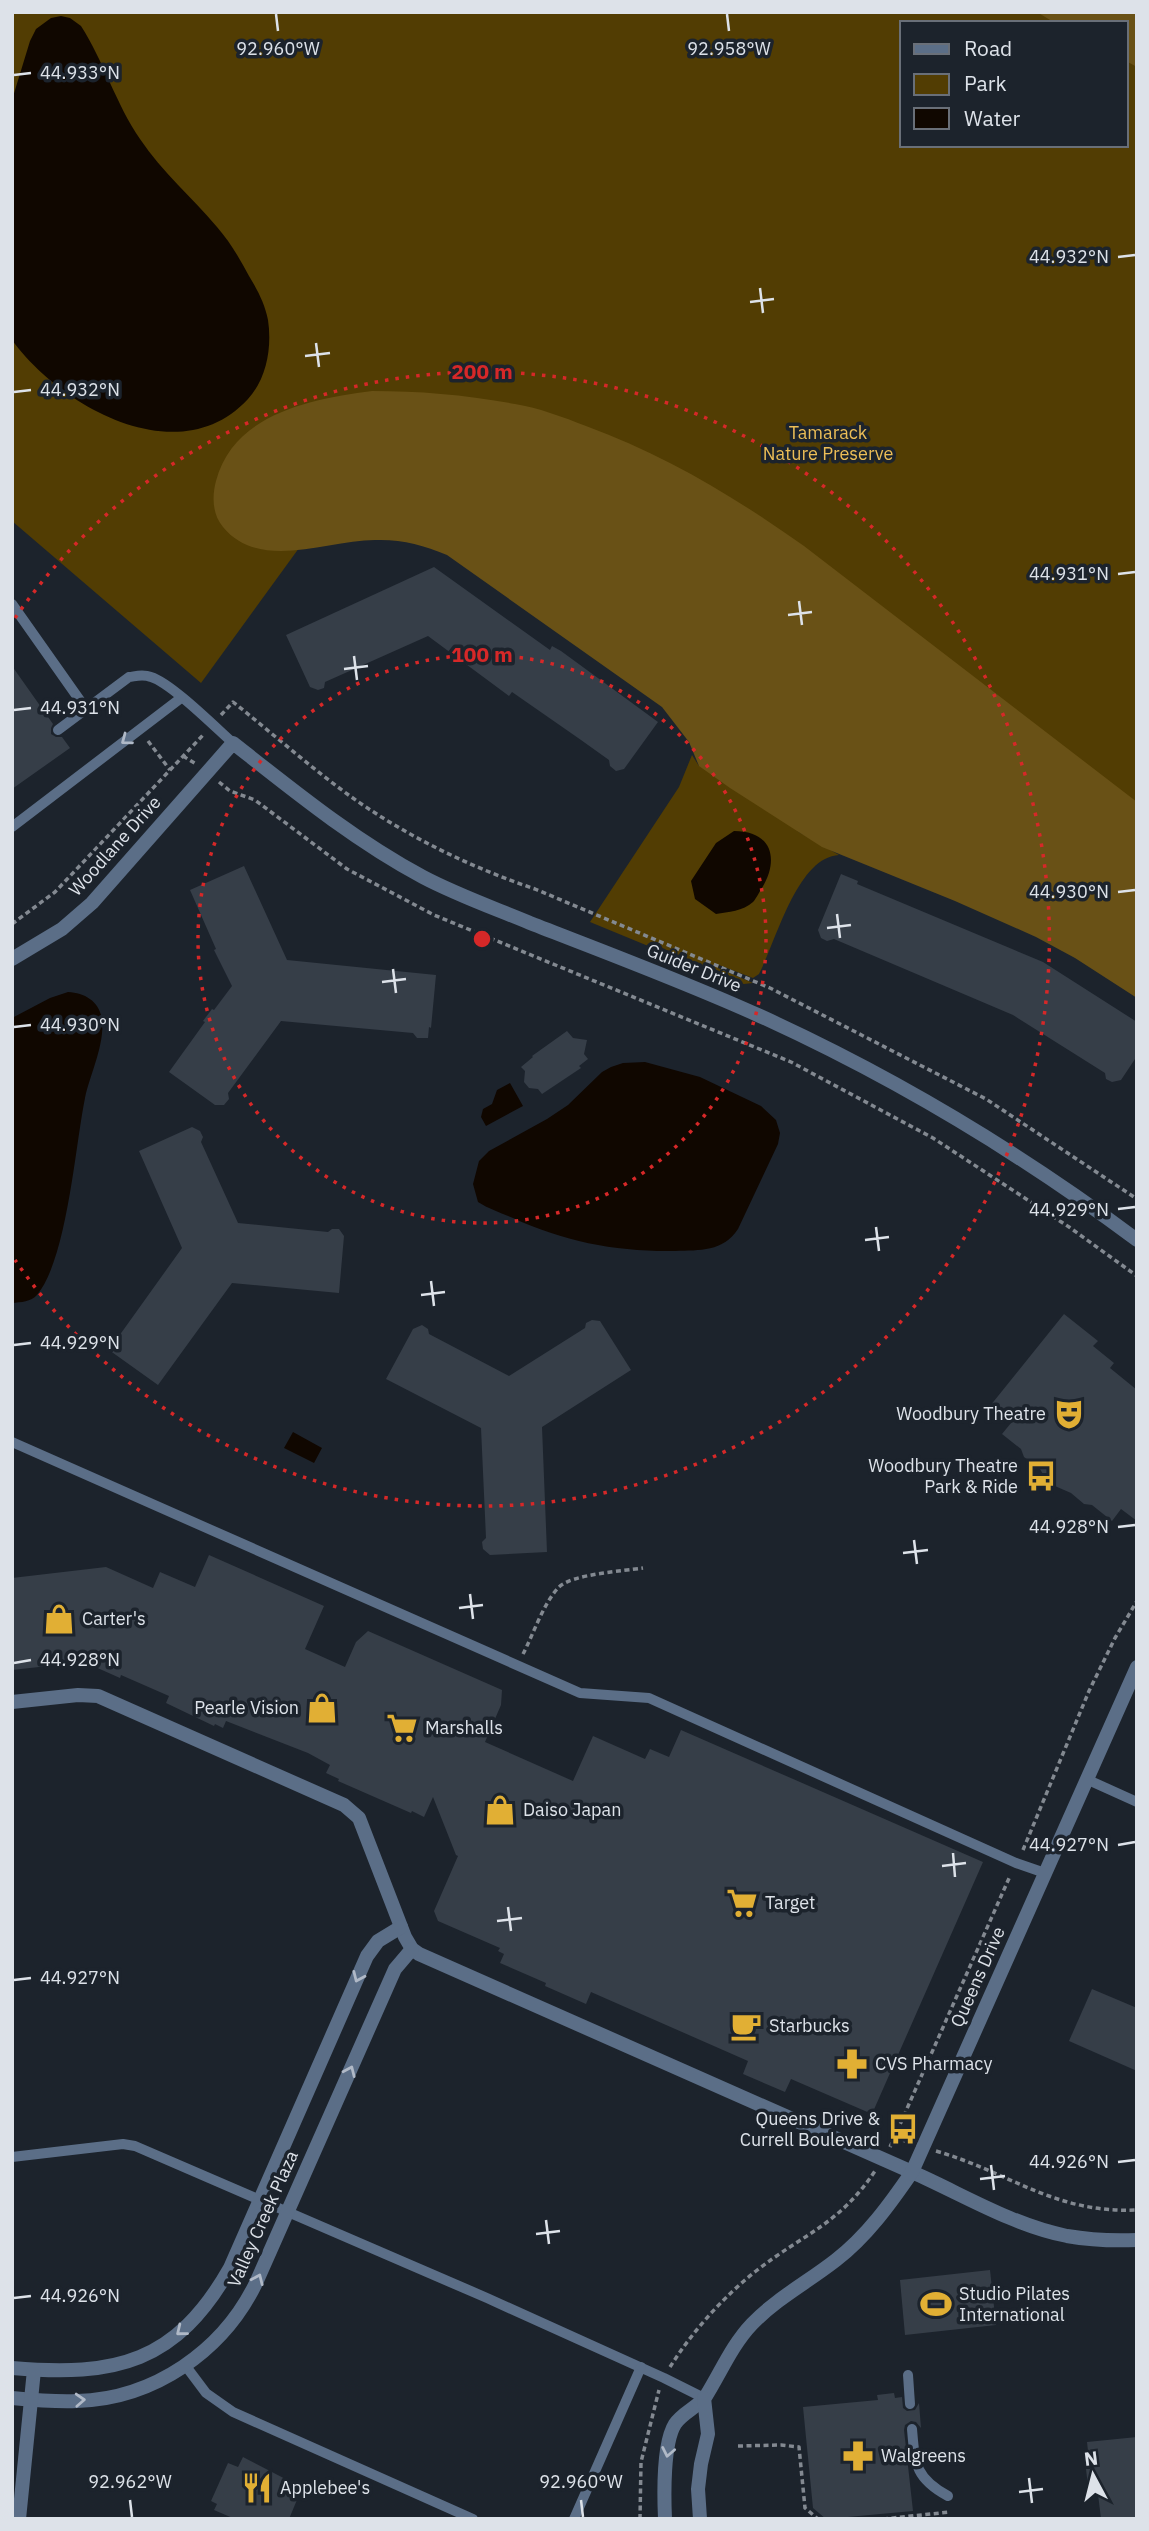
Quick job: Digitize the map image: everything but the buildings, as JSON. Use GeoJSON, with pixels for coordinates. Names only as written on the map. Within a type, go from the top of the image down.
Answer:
{"type":"FeatureCollection","features":[{"type":"Feature","properties":{"kind":"street","name":"Woodlane Drive"},"geometry":{"type":"LineString","coordinates":[[12,958],[62,929],[92,903],[233,743]]}},
{"type":"Feature","properties":{"kind":"street","name":"Guider Drive"},"geometry":{"type":"LineString","coordinates":[[233,743],[340,827],[425,878],[468,898],[731,1003],[864,1066],[942,1109],[1137,1240]]}},
{"type":"Feature","properties":{"kind":"street","name":"Queens Drive"},"geometry":{"type":"LineString","coordinates":[[665,2519],[667,2454],[675,2424],[704,2398],[729,2354],[750,2326],[776,2302],[835,2261],[865,2234],[912,2172],[1137,1667]]}},
{"type":"Feature","properties":{"kind":"street"},"geometry":{"type":"LineString","coordinates":[[12,1702],[78,1695],[98,1696],[344,1805],[353,1811],[361,1824],[412,1949],[449,1968],[1033,2226],[1065,2236],[1105,2241],[1137,2241]]}},
{"type":"Feature","properties":{"kind":"street","name":"Valley Creek Plaza"},"geometry":{"type":"LineString","coordinates":[[12,2368],[75,2371],[116,2366],[141,2357],[175,2336],[200,2313],[216,2293],[230,2268],[367,1956],[378,1941],[401,1927]]}},
{"type":"Feature","properties":{"kind":"street","name":"Valley Creek Plaza"},"geometry":{"type":"LineString","coordinates":[[12,2398],[77,2401],[123,2395],[164,2379],[186,2365],[223,2334],[245,2305],[395,1969],[412,1949]]}},
{"type":"Feature","properties":{"kind":"street"},"geometry":{"type":"LineString","coordinates":[[19,2519],[34,2370]]}},
{"type":"Feature","properties":{"kind":"street"},"geometry":{"type":"LineString","coordinates":[[701,2519],[698,2489],[708,2434],[704,2398]]}},
{"type":"Feature","properties":{"kind":"lane"},"geometry":{"type":"LineString","coordinates":[[12,604],[86,709]]}},
{"type":"Feature","properties":{"kind":"lane"},"geometry":{"type":"LineString","coordinates":[[58,730],[129,677],[142,675],[153,677],[233,743]]}},
{"type":"Feature","properties":{"kind":"lane"},"geometry":{"type":"LineString","coordinates":[[12,827],[181,698]]}},
{"type":"Feature","properties":{"kind":"lane"},"geometry":{"type":"LineString","coordinates":[[12,1442],[580,1693],[649,1698],[1016,1863],[1045,1873]]}},
{"type":"Feature","properties":{"kind":"lane"},"geometry":{"type":"LineString","coordinates":[[1086,1779],[1137,1802]]}},
{"type":"Feature","properties":{"kind":"lane"},"geometry":{"type":"LineString","coordinates":[[12,2157],[130,2144],[261,2198],[641,2367],[704,2398]]}},
{"type":"Feature","properties":{"kind":"lane"},"geometry":{"type":"LineString","coordinates":[[186,2365],[206,2393],[233,2412],[473,2519]]}},
{"type":"Feature","properties":{"kind":"lane"},"geometry":{"type":"LineString","coordinates":[[574,2519],[641,2367]]}},
{"type":"Feature","properties":{"kind":"lane"},"geometry":{"type":"LineString","coordinates":[[908,2375],[910,2403]]}},
{"type":"Feature","properties":{"kind":"lane"},"geometry":{"type":"LineString","coordinates":[[912,2429],[916,2464],[922,2478],[948,2496]]}},
{"type":"Feature","properties":{"kind":"path"},"geometry":{"type":"LineString","coordinates":[[140,729],[170,770]]}},
{"type":"Feature","properties":{"kind":"path"},"geometry":{"type":"LineString","coordinates":[[230,791],[255,800],[347,869],[434,915],[758,1048],[849,1092],[999,1180],[1137,1276]]}},
{"type":"Feature","properties":{"kind":"path"},"geometry":{"type":"LineString","coordinates":[[518,1666],[559,1587],[575,1579],[643,1568]]}},
{"type":"Feature","properties":{"kind":"path"},"geometry":{"type":"LineString","coordinates":[[1027,1843],[1049,1783],[1089,1691],[1137,1601]]}},
{"type":"Feature","properties":{"kind":"path"},"geometry":{"type":"LineString","coordinates":[[895,2138],[1007,1882]]}},
{"type":"Feature","properties":{"kind":"path"},"geometry":{"type":"LineString","coordinates":[[960,2157],[1056,2200],[1095,2208],[1137,2210]]}},
{"type":"Feature","properties":{"kind":"path"},"geometry":{"type":"LineString","coordinates":[[674,2360],[708,2317],[741,2283],[831,2221],[864,2188]]}},
{"type":"Feature","properties":{"kind":"path"},"geometry":{"type":"LineString","coordinates":[[640,2519],[641,2462],[658,2393]]}},
{"type":"Feature","properties":{"kind":"path"},"geometry":{"type":"LineString","coordinates":[[738,2446],[799,2447],[805,2508],[818,2519]]}},
{"type":"Feature","properties":{"kind":"path"},"geometry":{"type":"LineString","coordinates":[[883,2519],[950,2512]]}},
{"type":"Feature","properties":{"kind":"green space","name":"Tamarack Nature Preserve"},"geometry":{"type":"Polygon","coordinates":[[[12,12],[1137,12],[1137,995],[1053,939],[797,831],[839,855],[824,859],[800,885],[759,974],[753,978],[719,965],[718,968],[753,983],[733,981],[590,922],[679,787],[692,755],[699,766],[720,743],[347,482],[201,683],[12,521],[12,12]]]}},
{"type":"Feature","properties":{"kind":"shaded area"},"geometry":{"type":"Polygon","coordinates":[[[1037,12],[1137,12],[1137,67],[1128,62],[1128,21],[1052,21],[1037,12]]]}},
{"type":"Feature","properties":{"kind":"shaded area"},"geometry":{"type":"Polygon","coordinates":[[[372,391],[461,396],[533,408],[615,437],[671,464],[726,494],[804,546],[1137,802],[1137,998],[1075,958],[1036,937],[822,847],[730,788],[699,766],[689,742],[662,707],[447,555],[412,543],[385,540],[275,551],[256,548],[238,540],[223,527],[215,511],[216,481],[225,458],[240,439],[257,425],[301,405],[372,391]]]}},
{"type":"Feature","properties":{"kind":"water"},"geometry":{"type":"Polygon","coordinates":[[[51,18],[70,18],[81,26],[140,139],[226,239],[263,302],[268,320],[269,341],[264,372],[248,399],[220,421],[189,431],[156,431],[122,422],[59,388],[33,365],[12,340],[12,100],[36,29],[51,18]]]}},
{"type":"Feature","properties":{"kind":"water"},"geometry":{"type":"Polygon","coordinates":[[[734,831],[747,832],[764,841],[769,848],[770,866],[762,888],[753,902],[740,909],[716,914],[695,899],[691,881],[716,843],[734,831]]]}},
{"type":"Feature","properties":{"kind":"water"},"geometry":{"type":"Polygon","coordinates":[[[68,992],[85,996],[98,1007],[102,1019],[101,1039],[85,1098],[63,1230],[56,1256],[37,1295],[29,1300],[12,1303],[12,1018],[50,998],[68,992]]]}},
{"type":"Feature","properties":{"kind":"water"},"geometry":{"type":"Polygon","coordinates":[[[645,1062],[700,1077],[761,1106],[776,1120],[780,1133],[778,1144],[732,1237],[718,1246],[702,1250],[633,1250],[592,1244],[552,1233],[478,1202],[473,1184],[479,1161],[489,1151],[568,1105],[602,1072],[623,1063],[645,1062]]]}},
{"type":"Feature","properties":{"kind":"water"},"geometry":{"type":"Polygon","coordinates":[[[510,1083],[523,1106],[486,1126],[481,1117],[483,1109],[492,1104],[497,1090],[510,1083]]]}},
{"type":"Feature","properties":{"kind":"water"},"geometry":{"type":"Polygon","coordinates":[[[293,1432],[322,1448],[314,1463],[284,1448],[293,1432]]]}},
{"type":"Feature","properties":{"kind":"place","name":"Woodbury Theatre"},"geometry":{"type":"Point","coordinates":[1069,1414]}},
{"type":"Feature","properties":{"kind":"place","name":"Woodbury Theatre Park & Ride"},"geometry":{"type":"Point","coordinates":[1041,1476]}},
{"type":"Feature","properties":{"kind":"place","name":"Carter's"},"geometry":{"type":"Point","coordinates":[59,1619]}},
{"type":"Feature","properties":{"kind":"place","name":"Pearle Vision"},"geometry":{"type":"Point","coordinates":[322,1708]}},
{"type":"Feature","properties":{"kind":"place","name":"Marshalls"},"geometry":{"type":"Point","coordinates":[402,1728]}},
{"type":"Feature","properties":{"kind":"place","name":"Daiso Japan"},"geometry":{"type":"Point","coordinates":[500,1810]}},
{"type":"Feature","properties":{"kind":"place","name":"Target"},"geometry":{"type":"Point","coordinates":[742,1903]}},
{"type":"Feature","properties":{"kind":"place","name":"Starbucks"},"geometry":{"type":"Point","coordinates":[746,2026]}},
{"type":"Feature","properties":{"kind":"place","name":"CVS Pharmacy"},"geometry":{"type":"Point","coordinates":[852,2064]}},
{"type":"Feature","properties":{"kind":"place","name":"Queens Drive & Currell Boulevard"},"geometry":{"type":"Point","coordinates":[903,2129]}},
{"type":"Feature","properties":{"kind":"place","name":"Studio Pilates International"},"geometry":{"type":"Point","coordinates":[936,2304]}},
{"type":"Feature","properties":{"kind":"place","name":"Walgreens"},"geometry":{"type":"Point","coordinates":[858,2456]}},
{"type":"Feature","properties":{"kind":"place","name":"Applebee's"},"geometry":{"type":"Point","coordinates":[257,2488]}}]}
